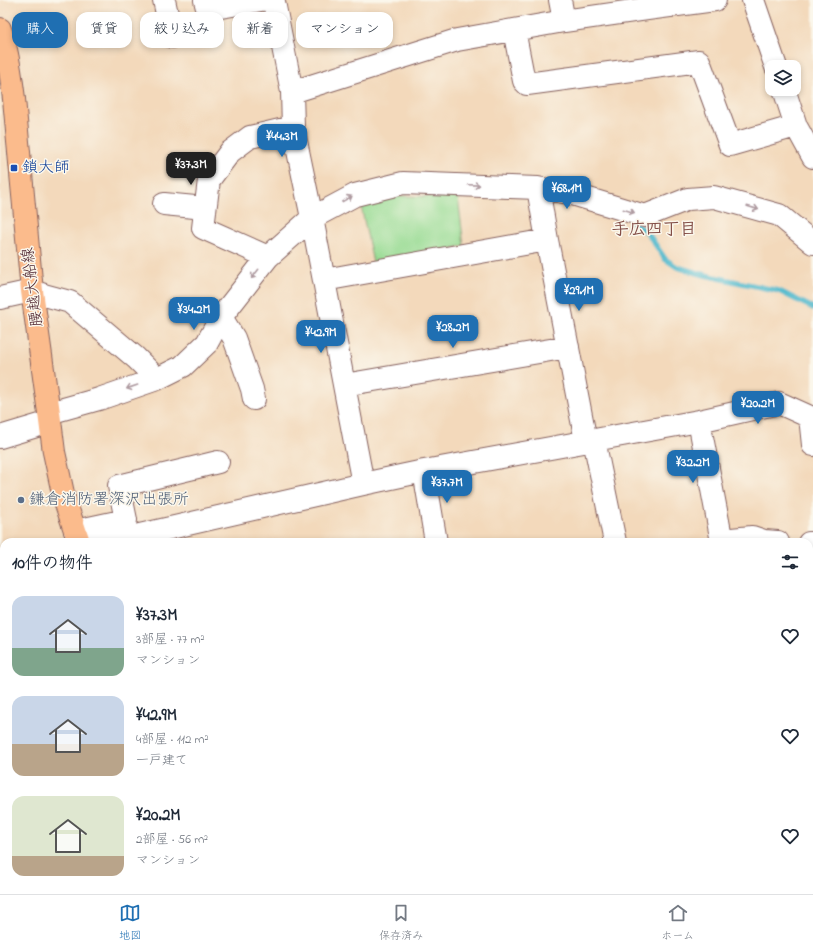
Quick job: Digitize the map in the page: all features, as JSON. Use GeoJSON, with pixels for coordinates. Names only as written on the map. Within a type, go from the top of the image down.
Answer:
{"type":"FeatureCollection","features":[{"type":"Feature","properties":{"kind":"main road","name":"腰越大船線"},"geometry":{"type":"LineString","coordinates":[[0,29],[4,42],[5,71],[14,99],[32,291],[54,452],[64,498],[77,536]]}},
{"type":"Feature","properties":{"kind":"street"},"geometry":{"type":"LineString","coordinates":[[164,0],[167,12]]}},
{"type":"Feature","properties":{"kind":"street"},"geometry":{"type":"LineString","coordinates":[[205,0],[207,8],[209,9],[270,0],[292,92],[293,127],[363,484]]}},
{"type":"Feature","properties":{"kind":"street"},"geometry":{"type":"LineString","coordinates":[[560,0],[564,21]]}},
{"type":"Feature","properties":{"kind":"street"},"geometry":{"type":"LineString","coordinates":[[292,92],[457,40],[564,21],[715,0]]}},
{"type":"Feature","properties":{"kind":"street"},"geometry":{"type":"LineString","coordinates":[[753,0],[774,60]]}},
{"type":"Feature","properties":{"kind":"street"},"geometry":{"type":"LineString","coordinates":[[514,30],[524,81],[527,84],[699,61],[730,145],[796,126]]}},
{"type":"Feature","properties":{"kind":"street"},"geometry":{"type":"LineString","coordinates":[[786,96],[796,126],[813,157]]}},
{"type":"Feature","properties":{"kind":"street"},"geometry":{"type":"LineString","coordinates":[[268,258],[203,228],[209,180],[230,152],[250,137],[293,127]]}},
{"type":"Feature","properties":{"kind":"street"},"geometry":{"type":"LineString","coordinates":[[0,437],[99,399],[157,379],[183,366],[207,342],[221,317],[268,258],[312,218],[355,195],[403,183],[538,188],[569,193],[645,216],[688,199],[714,197],[779,215],[813,243]]}},
{"type":"Feature","properties":{"kind":"street"},"geometry":{"type":"LineString","coordinates":[[538,188],[568,347],[614,538]]}},
{"type":"Feature","properties":{"kind":"street"},"geometry":{"type":"LineString","coordinates":[[164,204],[205,208]]}},
{"type":"Feature","properties":{"kind":"street"},"geometry":{"type":"LineString","coordinates":[[324,280],[547,240]]}},
{"type":"Feature","properties":{"kind":"street"},"geometry":{"type":"LineString","coordinates":[[0,298],[32,291],[70,302],[136,358],[157,379]]}},
{"type":"Feature","properties":{"kind":"street"},"geometry":{"type":"LineString","coordinates":[[221,317],[234,338],[252,389],[254,399]]}},
{"type":"Feature","properties":{"kind":"street"},"geometry":{"type":"LineString","coordinates":[[344,385],[568,347]]}},
{"type":"Feature","properties":{"kind":"street"},"geometry":{"type":"LineString","coordinates":[[127,538],[424,471],[699,421],[779,404],[810,416],[813,445]]}},
{"type":"Feature","properties":{"kind":"street"},"geometry":{"type":"LineString","coordinates":[[699,421],[721,538]]}},
{"type":"Feature","properties":{"kind":"street"},"geometry":{"type":"LineString","coordinates":[[77,536],[126,520],[119,486],[218,462]]}},
{"type":"Feature","properties":{"kind":"street"},"geometry":{"type":"LineString","coordinates":[[424,471],[435,538]]}},
{"type":"Feature","properties":{"kind":"street"},"geometry":{"type":"LineString","coordinates":[[744,538],[754,538]]}},
{"type":"Feature","properties":{"kind":"green space"},"geometry":{"type":"Polygon","coordinates":[[[399,196],[458,197],[464,246],[373,263],[361,206],[399,196]]]}},
{"type":"Feature","properties":{"kind":"waterway"},"geometry":{"type":"LineString","coordinates":[[632,222],[647,232],[665,259],[677,267],[705,275],[779,291],[813,308]]}},
{"type":"Feature","properties":{"kind":"place","name":"鎖大師"},"geometry":{"type":"Point","coordinates":[14,168]}},
{"type":"Feature","properties":{"kind":"place","name":"鎌倉消防署深沢出張所"},"geometry":{"type":"Point","coordinates":[21,500]}},
{"type":"Feature","properties":{"kind":"district","name":"手広四丁目"},"geometry":{"type":"Point","coordinates":[654,229]}}]}
